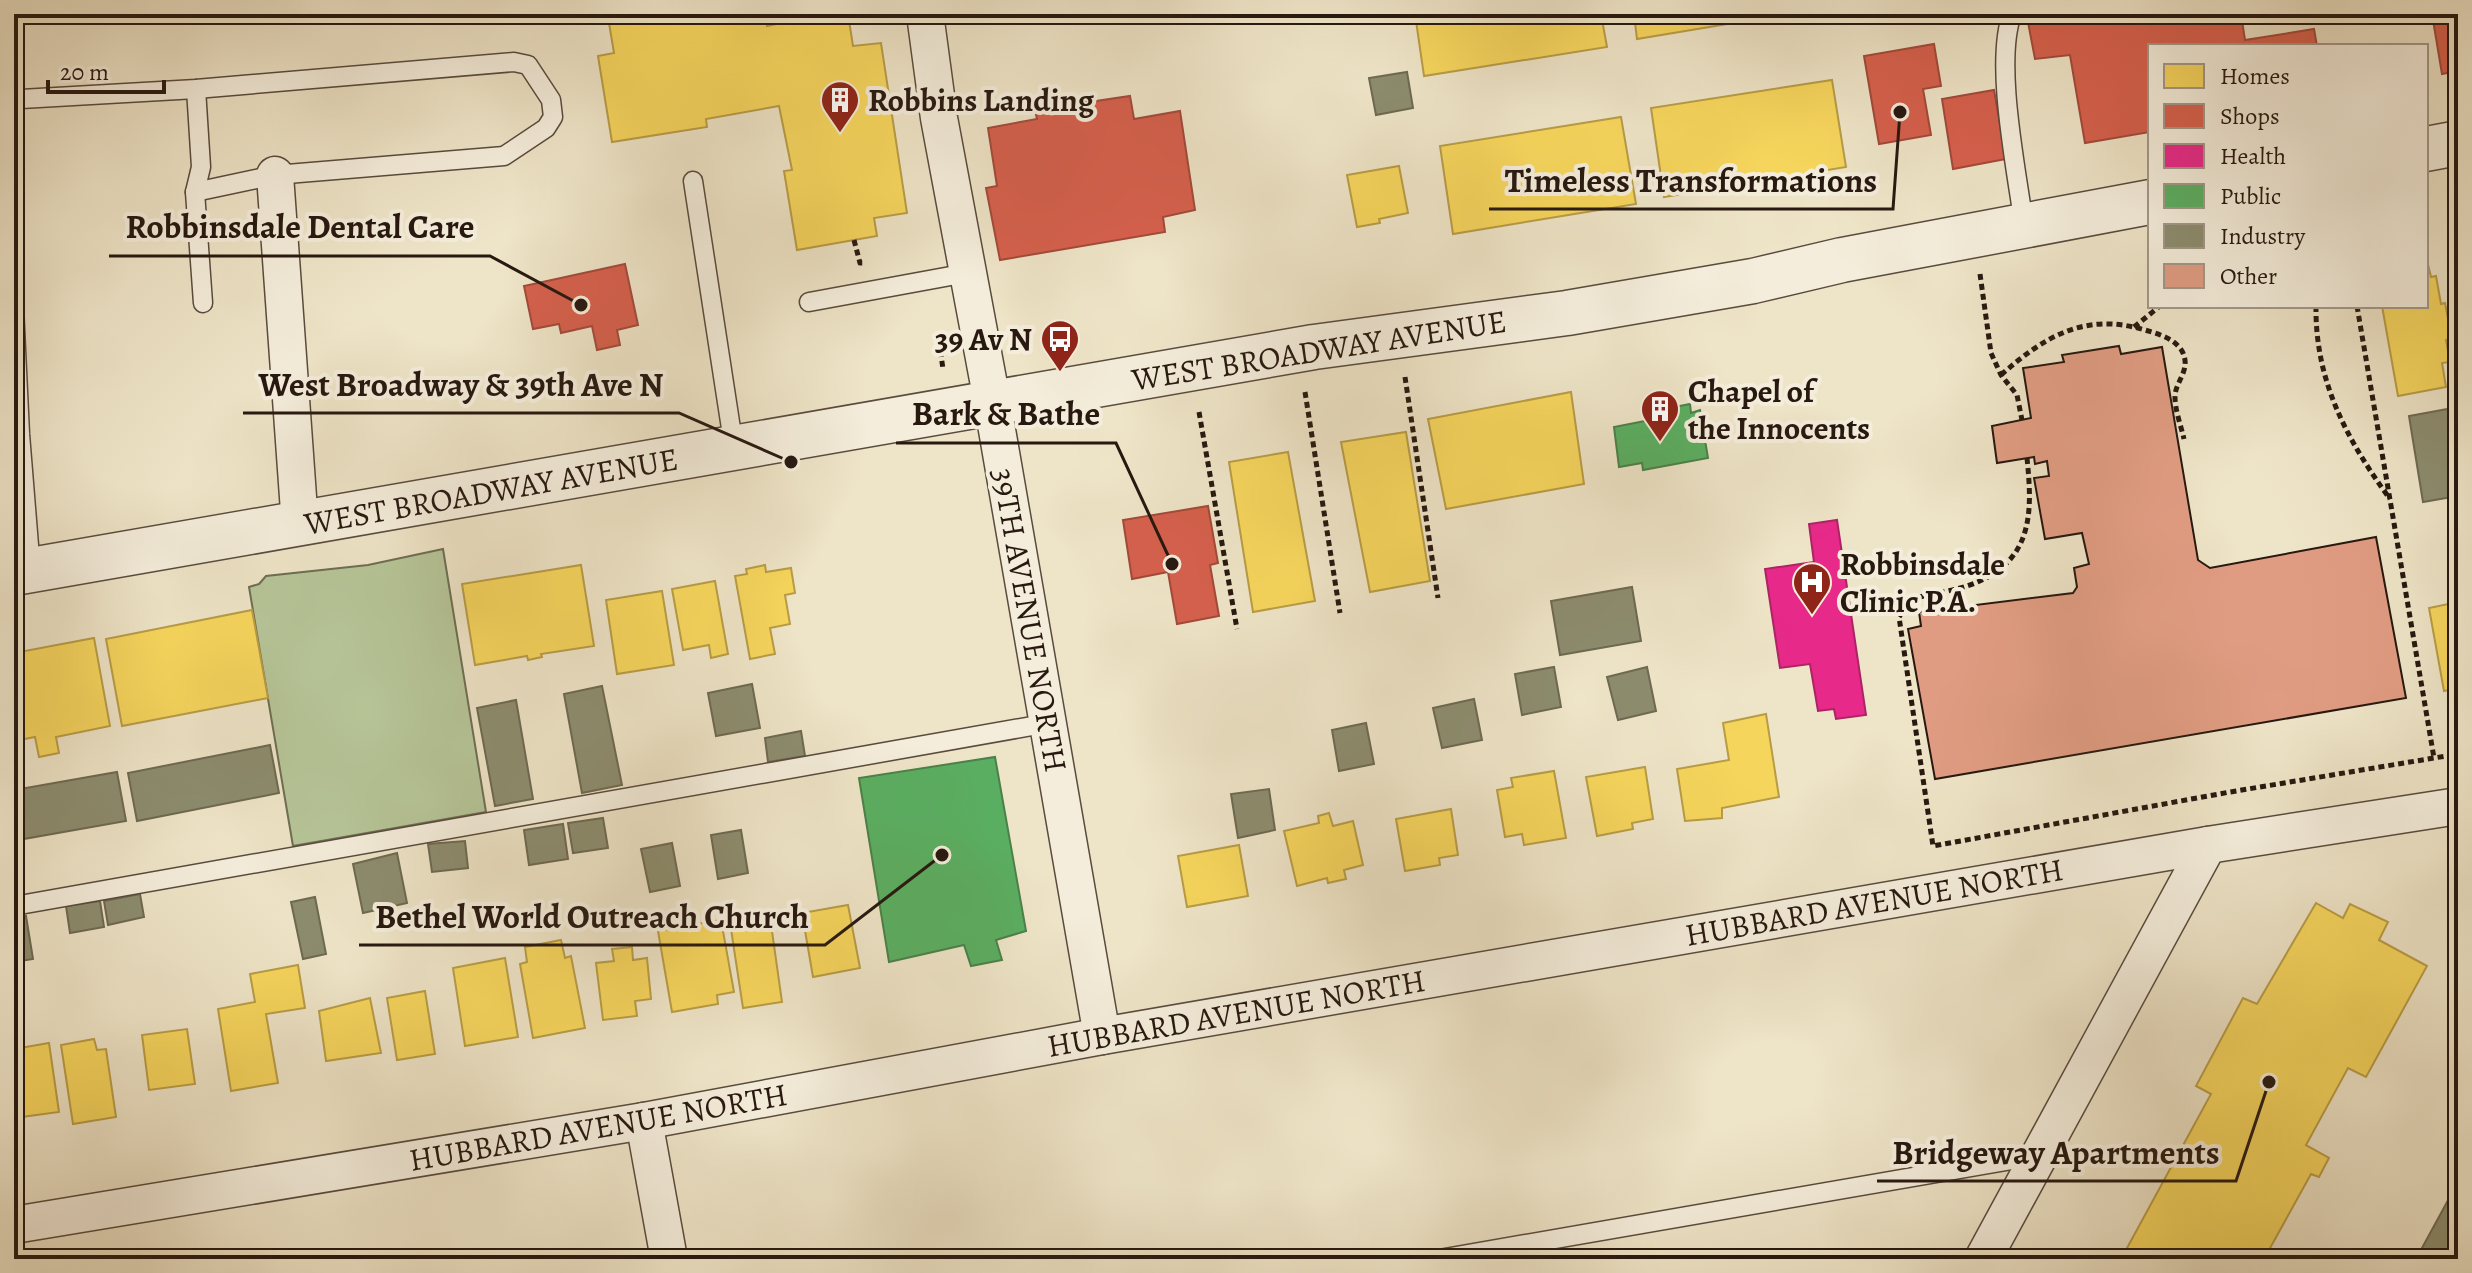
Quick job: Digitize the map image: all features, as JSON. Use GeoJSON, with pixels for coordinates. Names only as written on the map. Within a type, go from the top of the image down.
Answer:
{"type":"FeatureCollection","features":[{"type":"Feature","properties":{"kind":"street","name":"39TH AVENUE NORTH"},"geometry":{"type":"LineString","coordinates":[[925,14],[939,118],[992,401],[1102,1036]]}},
{"type":"Feature","properties":{"kind":"street"},"geometry":{"type":"LineString","coordinates":[[2428,149],[2458,143]]}},
{"type":"Feature","properties":{"kind":"street"},"geometry":{"type":"LineString","coordinates":[[275,175],[300,525]]}},
{"type":"Feature","properties":{"kind":"street","name":"WEST BROADWAY AVENUE"},"geometry":{"type":"LineString","coordinates":[[22,571],[1314,347],[1567,313],[1753,281],[1842,260],[2148,202]]}},
{"type":"Feature","properties":{"kind":"street","name":"HUBBARD AVENUE NORTH"},"geometry":{"type":"LineString","coordinates":[[14,1225],[644,1121],[1102,1036],[2208,845],[2458,806]]}},
{"type":"Feature","properties":{"kind":"street"},"geometry":{"type":"LineString","coordinates":[[1983,1259],[2208,845]]}},
{"type":"Feature","properties":{"kind":"street"},"geometry":{"type":"LineString","coordinates":[[644,1121],[669,1259]]}},
{"type":"Feature","properties":{"kind":"lane"},"geometry":{"type":"LineString","coordinates":[[2012,14],[2006,80],[2024,226]]}},
{"type":"Feature","properties":{"kind":"lane"},"geometry":{"type":"LineString","coordinates":[[14,102],[21,99],[196,89],[514,62],[528,65],[551,100],[553,117],[546,128],[504,156],[275,175],[195,192]]}},
{"type":"Feature","properties":{"kind":"lane"},"geometry":{"type":"LineString","coordinates":[[196,89],[201,167],[195,192],[203,303]]}},
{"type":"Feature","properties":{"kind":"lane"},"geometry":{"type":"LineString","coordinates":[[693,181],[734,448]]}},
{"type":"Feature","properties":{"kind":"lane"},"geometry":{"type":"LineString","coordinates":[[809,302],[967,273]]}},
{"type":"Feature","properties":{"kind":"lane"},"geometry":{"type":"LineString","coordinates":[[14,307],[22,571]]}},
{"type":"Feature","properties":{"kind":"lane"},"geometry":{"type":"LineString","coordinates":[[14,906],[1049,723]]}},
{"type":"Feature","properties":{"kind":"lane"},"geometry":{"type":"LineString","coordinates":[[1439,1259],[2041,1155]]}},
{"type":"Feature","properties":{"kind":"path"},"geometry":{"type":"LineString","coordinates":[[1980,273],[1991,353],[2001,375],[2017,395],[2022,420]]}},
{"type":"Feature","properties":{"kind":"path"},"geometry":{"type":"LineString","coordinates":[[2134,327],[2158,308]]}},
{"type":"Feature","properties":{"kind":"path"},"geometry":{"type":"LineString","coordinates":[[2316,308],[2325,377],[2337,415],[2391,501]]}},
{"type":"Feature","properties":{"kind":"path"},"geometry":{"type":"LineString","coordinates":[[2357,308],[2434,758]]}},
{"type":"Feature","properties":{"kind":"path"},"geometry":{"type":"LineString","coordinates":[[2001,375],[2025,353],[2049,338],[2080,326],[2108,322],[2161,335],[2176,343],[2183,353],[2185,373],[2175,395],[2184,439]]}},
{"type":"Feature","properties":{"kind":"path"},"geometry":{"type":"LineString","coordinates":[[1404,376],[1438,598]]}},
{"type":"Feature","properties":{"kind":"path"},"geometry":{"type":"LineString","coordinates":[[1305,392],[1340,613]]}},
{"type":"Feature","properties":{"kind":"path"},"geometry":{"type":"LineString","coordinates":[[1199,412],[1237,629]]}},
{"type":"Feature","properties":{"kind":"path"},"geometry":{"type":"LineString","coordinates":[[2027,458],[2031,501],[2024,536],[2011,560],[1983,580],[1911,599],[1899,617],[1933,846],[2458,754]]}},
{"type":"Feature","properties":{"kind":"green space"},"geometry":{"type":"Polygon","coordinates":[[[443,549],[486,812],[293,846],[249,587],[259,584],[266,576],[368,565],[443,549]]]}},
{"type":"Feature","properties":{"kind":"building: Homes","name":"Robbins Landing"},"geometry":{"type":"Polygon","coordinates":[[[664,14],[765,14],[767,26],[787,22],[789,14],[848,14],[853,46],[881,43],[907,213],[874,218],[877,236],[797,250],[784,171],[792,170],[779,106],[706,119],[707,127],[612,142],[598,56],[614,53],[609,23],[664,14]]]}},
{"type":"Feature","properties":{"kind":"building: Homes"},"geometry":{"type":"Polygon","coordinates":[[[1415,14],[1601,14],[1607,47],[1424,76],[1415,14]]]}},
{"type":"Feature","properties":{"kind":"building: Homes"},"geometry":{"type":"Polygon","coordinates":[[[1634,14],[1788,14],[1637,39],[1634,14]]]}},
{"type":"Feature","properties":{"kind":"building: Homes"},"geometry":{"type":"Polygon","coordinates":[[[1832,80],[1846,167],[1664,197],[1651,108],[1832,80]]]}},
{"type":"Feature","properties":{"kind":"building: Homes"},"geometry":{"type":"Polygon","coordinates":[[[1621,117],[1636,204],[1453,234],[1440,146],[1621,117]]]}},
{"type":"Feature","properties":{"kind":"building: Homes"},"geometry":{"type":"Polygon","coordinates":[[[1399,166],[1408,213],[1357,227],[1347,175],[1399,166]]]}},
{"type":"Feature","properties":{"kind":"building: Homes"},"geometry":{"type":"Polygon","coordinates":[[[2428,264],[2431,277],[2436,276],[2441,304],[2445,303],[2452,339],[2446,340],[2450,362],[2442,363],[2446,387],[2398,396],[2382,308],[2428,308],[2428,264]]]}},
{"type":"Feature","properties":{"kind":"building: Homes"},"geometry":{"type":"Polygon","coordinates":[[[1571,392],[1584,484],[1446,509],[1428,419],[1571,392]]]}},
{"type":"Feature","properties":{"kind":"building: Homes"},"geometry":{"type":"Polygon","coordinates":[[[1406,432],[1430,581],[1370,592],[1341,442],[1406,432]]]}},
{"type":"Feature","properties":{"kind":"building: Homes"},"geometry":{"type":"Polygon","coordinates":[[[1288,452],[1315,601],[1253,612],[1229,462],[1288,452]]]}},
{"type":"Feature","properties":{"kind":"building: Homes"},"geometry":{"type":"Polygon","coordinates":[[[581,565],[594,646],[541,654],[542,657],[528,660],[527,656],[475,665],[462,584],[581,565]]]}},
{"type":"Feature","properties":{"kind":"building: Homes"},"geometry":{"type":"Polygon","coordinates":[[[765,565],[766,572],[791,568],[795,593],[785,595],[790,624],[770,628],[775,654],[750,659],[735,576],[747,574],[746,569],[765,565]]]}},
{"type":"Feature","properties":{"kind":"building: Homes"},"geometry":{"type":"Polygon","coordinates":[[[715,581],[728,654],[711,658],[709,645],[683,650],[672,589],[715,581]]]}},
{"type":"Feature","properties":{"kind":"building: Homes"},"geometry":{"type":"Polygon","coordinates":[[[662,591],[674,665],[617,674],[606,600],[662,591]]]}},
{"type":"Feature","properties":{"kind":"building: Homes"},"geometry":{"type":"Polygon","coordinates":[[[2458,602],[2458,688],[2444,691],[2429,608],[2458,602]]]}},
{"type":"Feature","properties":{"kind":"building: Homes"},"geometry":{"type":"Polygon","coordinates":[[[252,610],[268,698],[122,726],[106,639],[252,610]]]}},
{"type":"Feature","properties":{"kind":"building: Homes"},"geometry":{"type":"Polygon","coordinates":[[[94,638],[110,726],[56,737],[59,753],[39,757],[35,737],[14,741],[14,653],[94,638]]]}},
{"type":"Feature","properties":{"kind":"building: Homes"},"geometry":{"type":"Polygon","coordinates":[[[1766,714],[1779,797],[1722,808],[1722,818],[1685,821],[1677,769],[1729,760],[1723,723],[1766,714]]]}},
{"type":"Feature","properties":{"kind":"building: Homes"},"geometry":{"type":"Polygon","coordinates":[[[1645,767],[1653,819],[1632,823],[1633,829],[1597,836],[1586,777],[1645,767]]]}},
{"type":"Feature","properties":{"kind":"building: Homes"},"geometry":{"type":"Polygon","coordinates":[[[1554,771],[1566,838],[1524,845],[1522,834],[1505,837],[1497,790],[1513,787],[1511,778],[1554,771]]]}},
{"type":"Feature","properties":{"kind":"building: Homes"},"geometry":{"type":"Polygon","coordinates":[[[1451,809],[1458,855],[1439,858],[1440,865],[1405,871],[1396,819],[1451,809]]]}},
{"type":"Feature","properties":{"kind":"building: Homes"},"geometry":{"type":"Polygon","coordinates":[[[1329,813],[1333,826],[1353,821],[1363,865],[1344,870],[1346,879],[1328,883],[1327,878],[1297,886],[1284,831],[1319,823],[1318,816],[1329,813]]]}},
{"type":"Feature","properties":{"kind":"building: Homes"},"geometry":{"type":"Polygon","coordinates":[[[1239,845],[1248,896],[1187,907],[1178,856],[1239,845]]]}},
{"type":"Feature","properties":{"kind":"building: Homes"},"geometry":{"type":"Polygon","coordinates":[[[2316,903],[2343,918],[2350,904],[2388,922],[2379,940],[2427,966],[2366,1077],[2348,1068],[2306,1145],[2329,1158],[2319,1177],[2311,1174],[2264,1259],[2121,1259],[2211,1094],[2196,1086],[2243,998],[2257,1004],[2316,903]]]}},
{"type":"Feature","properties":{"kind":"building: Homes"},"geometry":{"type":"Polygon","coordinates":[[[848,905],[860,968],[813,977],[802,913],[848,905]]]}},
{"type":"Feature","properties":{"kind":"building: Homes"},"geometry":{"type":"Polygon","coordinates":[[[769,910],[782,1002],[743,1008],[729,916],[769,910]]]}},
{"type":"Feature","properties":{"kind":"building: Homes"},"geometry":{"type":"Polygon","coordinates":[[[721,920],[734,992],[717,995],[718,1004],[672,1012],[658,931],[721,920]]]}},
{"type":"Feature","properties":{"kind":"building: Homes"},"geometry":{"type":"Polygon","coordinates":[[[561,940],[565,958],[571,956],[585,1028],[533,1038],[520,964],[527,962],[525,947],[561,940]]]}},
{"type":"Feature","properties":{"kind":"building: Homes"},"geometry":{"type":"Polygon","coordinates":[[[632,947],[633,960],[647,958],[651,999],[635,1001],[637,1016],[603,1020],[596,963],[614,961],[612,949],[632,947]]]}},
{"type":"Feature","properties":{"kind":"building: Homes"},"geometry":{"type":"Polygon","coordinates":[[[505,958],[518,1037],[465,1046],[453,968],[505,958]]]}},
{"type":"Feature","properties":{"kind":"building: Homes"},"geometry":{"type":"Polygon","coordinates":[[[298,965],[305,1008],[266,1014],[278,1083],[231,1091],[218,1009],[255,1002],[250,974],[298,965]]]}},
{"type":"Feature","properties":{"kind":"building: Homes"},"geometry":{"type":"Polygon","coordinates":[[[425,991],[435,1054],[397,1060],[387,998],[425,991]]]}},
{"type":"Feature","properties":{"kind":"building: Homes"},"geometry":{"type":"Polygon","coordinates":[[[370,998],[381,1053],[326,1061],[319,1011],[370,998]]]}},
{"type":"Feature","properties":{"kind":"building: Homes"},"geometry":{"type":"Polygon","coordinates":[[[187,1029],[195,1084],[149,1090],[142,1035],[187,1029]]]}},
{"type":"Feature","properties":{"kind":"building: Homes"},"geometry":{"type":"Polygon","coordinates":[[[94,1039],[97,1050],[106,1049],[116,1117],[73,1124],[61,1045],[94,1039]]]}},
{"type":"Feature","properties":{"kind":"building: Homes"},"geometry":{"type":"Polygon","coordinates":[[[49,1043],[59,1112],[14,1118],[14,1049],[49,1043]]]}},
{"type":"Feature","properties":{"kind":"building: Shops"},"geometry":{"type":"Polygon","coordinates":[[[2044,14],[2241,14],[2245,40],[2314,29],[2317,44],[2148,44],[2148,132],[2085,143],[2070,55],[2035,59],[2027,17],[2044,14]]]}},
{"type":"Feature","properties":{"kind":"building: Shops"},"geometry":{"type":"Polygon","coordinates":[[[2432,14],[2458,14],[2458,71],[2442,74],[2432,14]]]}},
{"type":"Feature","properties":{"kind":"building: Shops"},"geometry":{"type":"Polygon","coordinates":[[[1934,44],[1941,86],[1923,89],[1931,135],[1879,144],[1864,56],[1934,44]]]}},
{"type":"Feature","properties":{"kind":"building: Shops"},"geometry":{"type":"Polygon","coordinates":[[[1994,90],[2006,159],[1953,169],[1942,99],[1994,90]]]}},
{"type":"Feature","properties":{"kind":"building: Shops"},"geometry":{"type":"Polygon","coordinates":[[[1130,96],[1134,119],[1180,111],[1195,210],[1163,217],[1165,232],[1000,260],[986,188],[997,186],[988,128],[1037,119],[1035,110],[1130,96]]]}},
{"type":"Feature","properties":{"kind":"building: Shops"},"geometry":{"type":"Polygon","coordinates":[[[625,264],[638,325],[617,330],[620,345],[597,350],[592,326],[561,333],[559,324],[533,329],[524,286],[625,264]]]}},
{"type":"Feature","properties":{"kind":"building: Shops"},"geometry":{"type":"Polygon","coordinates":[[[1208,506],[1218,563],[1210,565],[1219,616],[1177,624],[1168,572],[1132,579],[1123,520],[1208,506]]]}},
{"type":"Feature","properties":{"kind":"building: Health","name":"Robbinsdale Clinic P.A."},"geometry":{"type":"Polygon","coordinates":[[[1837,520],[1866,715],[1836,719],[1834,709],[1818,711],[1810,664],[1780,668],[1765,569],[1814,562],[1809,524],[1837,520]]]}},
{"type":"Feature","properties":{"kind":"building: Public","name":"Chapel of the Innocents"},"geometry":{"type":"Polygon","coordinates":[[[1690,404],[1691,413],[1700,410],[1708,458],[1643,470],[1642,463],[1619,467],[1614,427],[1655,419],[1654,411],[1690,404]]]}},
{"type":"Feature","properties":{"kind":"building: Public"},"geometry":{"type":"Polygon","coordinates":[[[995,757],[1026,931],[996,940],[1002,960],[971,966],[964,945],[889,962],[859,778],[995,757]]]}},
{"type":"Feature","properties":{"kind":"building: Industry"},"geometry":{"type":"Polygon","coordinates":[[[1407,72],[1413,108],[1376,115],[1369,78],[1407,72]]]}},
{"type":"Feature","properties":{"kind":"building: Industry"},"geometry":{"type":"Polygon","coordinates":[[[2453,408],[2458,436],[2458,496],[2423,502],[2409,416],[2453,408]]]}},
{"type":"Feature","properties":{"kind":"building: Industry"},"geometry":{"type":"Polygon","coordinates":[[[1632,587],[1641,641],[1560,655],[1551,601],[1632,587]]]}},
{"type":"Feature","properties":{"kind":"building: Industry"},"geometry":{"type":"Polygon","coordinates":[[[1554,667],[1561,707],[1522,715],[1515,674],[1554,667]]]}},
{"type":"Feature","properties":{"kind":"building: Industry"},"geometry":{"type":"Polygon","coordinates":[[[1647,667],[1656,711],[1618,720],[1607,677],[1647,667]]]}},
{"type":"Feature","properties":{"kind":"building: Industry"},"geometry":{"type":"Polygon","coordinates":[[[752,684],[760,728],[716,736],[708,693],[752,684]]]}},
{"type":"Feature","properties":{"kind":"building: Industry"},"geometry":{"type":"Polygon","coordinates":[[[602,686],[622,785],[582,793],[564,694],[602,686]]]}},
{"type":"Feature","properties":{"kind":"building: Industry"},"geometry":{"type":"Polygon","coordinates":[[[1474,699],[1482,740],[1442,748],[1433,708],[1474,699]]]}},
{"type":"Feature","properties":{"kind":"building: Industry"},"geometry":{"type":"Polygon","coordinates":[[[516,700],[533,799],[495,806],[477,708],[516,700]]]}},
{"type":"Feature","properties":{"kind":"building: Industry"},"geometry":{"type":"Polygon","coordinates":[[[1366,723],[1374,764],[1339,771],[1332,730],[1366,723]]]}},
{"type":"Feature","properties":{"kind":"building: Industry"},"geometry":{"type":"Polygon","coordinates":[[[801,731],[805,756],[768,762],[765,738],[801,731]]]}},
{"type":"Feature","properties":{"kind":"building: Industry"},"geometry":{"type":"Polygon","coordinates":[[[270,745],[279,793],[137,821],[128,773],[270,745]]]}},
{"type":"Feature","properties":{"kind":"building: Industry"},"geometry":{"type":"Polygon","coordinates":[[[117,772],[126,821],[18,840],[14,790],[117,772]]]}},
{"type":"Feature","properties":{"kind":"building: Industry"},"geometry":{"type":"Polygon","coordinates":[[[1269,789],[1275,830],[1238,838],[1231,794],[1269,789]]]}},
{"type":"Feature","properties":{"kind":"building: Industry"},"geometry":{"type":"Polygon","coordinates":[[[603,818],[608,848],[573,853],[568,823],[603,818]]]}},
{"type":"Feature","properties":{"kind":"building: Industry"},"geometry":{"type":"Polygon","coordinates":[[[563,824],[568,859],[529,865],[524,830],[563,824]]]}},
{"type":"Feature","properties":{"kind":"building: Industry"},"geometry":{"type":"Polygon","coordinates":[[[741,830],[748,873],[718,879],[711,835],[741,830]]]}},
{"type":"Feature","properties":{"kind":"building: Industry"},"geometry":{"type":"Polygon","coordinates":[[[465,841],[468,868],[432,872],[428,844],[465,841]]]}},
{"type":"Feature","properties":{"kind":"building: Industry"},"geometry":{"type":"Polygon","coordinates":[[[672,843],[680,886],[650,892],[641,849],[672,843]]]}},
{"type":"Feature","properties":{"kind":"building: Industry"},"geometry":{"type":"Polygon","coordinates":[[[397,853],[407,903],[363,913],[353,864],[397,853]]]}},
{"type":"Feature","properties":{"kind":"building: Industry"},"geometry":{"type":"Polygon","coordinates":[[[140,894],[144,917],[108,925],[104,901],[140,894]]]}},
{"type":"Feature","properties":{"kind":"building: Industry"},"geometry":{"type":"Polygon","coordinates":[[[315,897],[326,954],[303,959],[291,902],[315,897]]]}},
{"type":"Feature","properties":{"kind":"building: Industry"},"geometry":{"type":"Polygon","coordinates":[[[100,901],[104,927],[70,933],[66,906],[100,901]]]}},
{"type":"Feature","properties":{"kind":"building: Industry"},"geometry":{"type":"Polygon","coordinates":[[[26,916],[33,959],[14,962],[14,918],[26,916]]]}},
{"type":"Feature","properties":{"kind":"building: Industry"},"geometry":{"type":"Polygon","coordinates":[[[2458,1182],[2458,1259],[2416,1259],[2458,1182]]]}},
{"type":"Feature","properties":{"kind":"building: Other"},"geometry":{"type":"Polygon","coordinates":[[[2119,346],[2121,354],[2162,347],[2198,560],[2210,568],[2376,537],[2406,698],[1935,779],[1908,629],[1921,626],[1919,612],[2073,593],[2077,587],[2074,568],[2089,564],[2082,533],[2045,539],[2034,478],[2049,476],[2047,461],[2035,464],[2034,457],[1997,463],[1992,426],[2031,418],[2023,368],[2064,362],[2062,355],[2119,346]]]}},
{"type":"Feature","properties":{"kind":"place","name":"Timeless Transformations"},"geometry":{"type":"Point","coordinates":[1900,112]}},
{"type":"Feature","properties":{"kind":"place","name":"Robbins Landing"},"geometry":{"type":"Point","coordinates":[840,134]}},
{"type":"Feature","properties":{"kind":"place","name":"Robbinsdale Dental Care"},"geometry":{"type":"Point","coordinates":[581,305]}},
{"type":"Feature","properties":{"kind":"place","name":"39 Av N"},"geometry":{"type":"Point","coordinates":[1060,373]}},
{"type":"Feature","properties":{"kind":"place","name":"Chapel of the Innocents"},"geometry":{"type":"Point","coordinates":[1660,443]}},
{"type":"Feature","properties":{"kind":"place","name":"West Broadway & 39th Ave N"},"geometry":{"type":"Point","coordinates":[791,462]}},
{"type":"Feature","properties":{"kind":"place","name":"Bark & Bathe"},"geometry":{"type":"Point","coordinates":[1172,564]}},
{"type":"Feature","properties":{"kind":"place","name":"Robbinsdale Clinic P.A."},"geometry":{"type":"Point","coordinates":[1812,616]}},
{"type":"Feature","properties":{"kind":"place","name":"Bethel World Outreach Church"},"geometry":{"type":"Point","coordinates":[942,855]}},
{"type":"Feature","properties":{"kind":"place","name":"Bridgeway Apartments"},"geometry":{"type":"Point","coordinates":[2269,1082]}}]}
